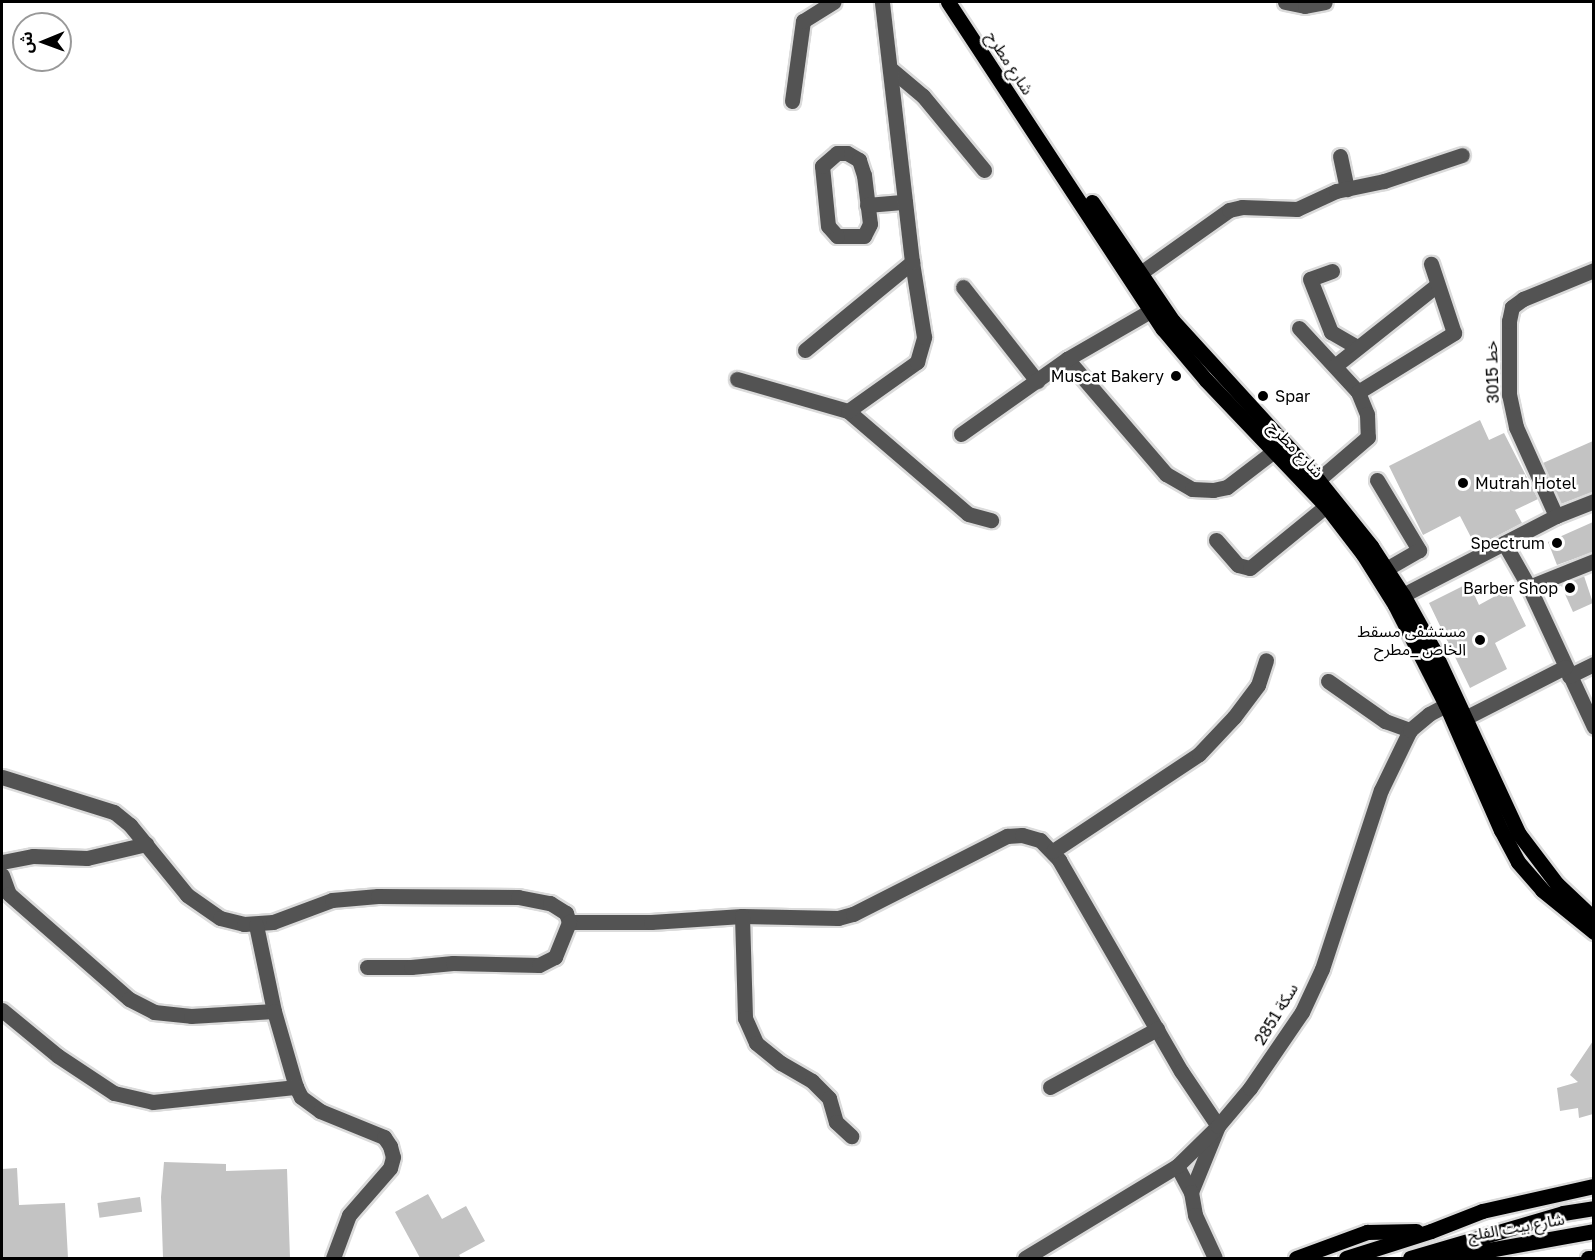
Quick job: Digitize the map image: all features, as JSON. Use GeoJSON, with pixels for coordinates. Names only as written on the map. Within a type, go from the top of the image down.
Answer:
{"type":"FeatureCollection","features":[{"type":"Feature","properties":{"kind":"main road","name":"شارع مطرح"},"geometry":{"type":"LineString","coordinates":[[948,2],[1150,311],[1191,363],[1326,506],[1363,554],[1384,588],[1446,705],[1501,830],[1518,862],[1542,890],[1593,932]]}},
{"type":"Feature","properties":{"kind":"main road","name":"شارع مطرح"},"geometry":{"type":"LineString","coordinates":[[960,2],[1139,274],[1192,344],[1318,480],[1354,523],[1386,569],[1433,649],[1519,834],[1557,884],[1593,919]]}},
{"type":"Feature","properties":{"kind":"main road"},"geometry":{"type":"LineString","coordinates":[[1347,1258],[1431,1231],[1482,1211],[1593,1186]]}},
{"type":"Feature","properties":{"kind":"main road"},"geometry":{"type":"LineString","coordinates":[[1410,1258],[1563,1213],[1593,1208]]}},
{"type":"Feature","properties":{"kind":"main road"},"geometry":{"type":"LineString","coordinates":[[1296,1258],[1368,1232],[1431,1231]]}},
{"type":"Feature","properties":{"kind":"main road","name":"شارع بيت الفلج"},"geometry":{"type":"LineString","coordinates":[[1444,1258],[1593,1231]]}},
{"type":"Feature","properties":{"kind":"main road"},"geometry":{"type":"LineString","coordinates":[[1588,1258],[1593,1258]]}},
{"type":"Feature","properties":{"kind":"street"},"geometry":{"type":"LineString","coordinates":[[792,101],[803,21],[816,6],[833,2]]}},
{"type":"Feature","properties":{"kind":"street"},"geometry":{"type":"LineString","coordinates":[[848,411],[917,362],[924,337],[912,262],[892,70],[882,2]]}},
{"type":"Feature","properties":{"kind":"street"},"geometry":{"type":"LineString","coordinates":[[1285,2],[1305,6],[1325,2]]}},
{"type":"Feature","properties":{"kind":"street"},"geometry":{"type":"LineString","coordinates":[[892,70],[923,96],[984,170]]}},
{"type":"Feature","properties":{"kind":"street"},"geometry":{"type":"LineString","coordinates":[[837,153],[847,153],[859,160],[867,205],[870,224],[864,236],[837,236],[828,226],[822,166],[837,153]]}},
{"type":"Feature","properties":{"kind":"street"},"geometry":{"type":"LineString","coordinates":[[1139,274],[1229,210],[1297,209],[1318,198],[1384,181],[1462,155]]}},
{"type":"Feature","properties":{"kind":"street"},"geometry":{"type":"LineString","coordinates":[[1340,156],[1347,189]]}},
{"type":"Feature","properties":{"kind":"street"},"geometry":{"type":"LineString","coordinates":[[867,205],[905,202]]}},
{"type":"Feature","properties":{"kind":"street"},"geometry":{"type":"LineString","coordinates":[[805,350],[912,262]]}},
{"type":"Feature","properties":{"kind":"street"},"geometry":{"type":"LineString","coordinates":[[1358,392],[1454,333],[1431,264]]}},
{"type":"Feature","properties":{"kind":"street","name":"3015 خط"},"geometry":{"type":"LineString","coordinates":[[1556,516],[1516,427],[1509,395],[1509,321],[1512,307],[1523,299],[1593,270]]}},
{"type":"Feature","properties":{"kind":"street"},"geometry":{"type":"LineString","coordinates":[[1332,271],[1310,279],[1331,332],[1357,347]]}},
{"type":"Feature","properties":{"kind":"street"},"geometry":{"type":"LineString","coordinates":[[1336,365],[1437,285]]}},
{"type":"Feature","properties":{"kind":"street"},"geometry":{"type":"LineString","coordinates":[[963,287],[1037,381]]}},
{"type":"Feature","properties":{"kind":"street"},"geometry":{"type":"LineString","coordinates":[[961,434],[1067,359],[1150,311]]}},
{"type":"Feature","properties":{"kind":"street"},"geometry":{"type":"LineString","coordinates":[[1299,328],[1336,365],[1358,392],[1367,414],[1368,438],[1318,480]]}},
{"type":"Feature","properties":{"kind":"street"},"geometry":{"type":"LineString","coordinates":[[1067,359],[1166,474],[1192,489],[1213,490],[1227,487],[1274,451]]}},
{"type":"Feature","properties":{"kind":"street"},"geometry":{"type":"LineString","coordinates":[[737,379],[848,411],[968,514],[991,520]]}},
{"type":"Feature","properties":{"kind":"street"},"geometry":{"type":"LineString","coordinates":[[1377,480],[1419,550],[1386,569]]}},
{"type":"Feature","properties":{"kind":"street"},"geometry":{"type":"LineString","coordinates":[[1403,595],[1556,516],[1593,501]]}},
{"type":"Feature","properties":{"kind":"street"},"geometry":{"type":"LineString","coordinates":[[1216,540],[1238,565],[1250,568],[1326,506]]}},
{"type":"Feature","properties":{"kind":"street"},"geometry":{"type":"LineString","coordinates":[[1504,543],[1529,587],[1593,727]]}},
{"type":"Feature","properties":{"kind":"street"},"geometry":{"type":"LineString","coordinates":[[1529,587],[1593,561]]}},
{"type":"Feature","properties":{"kind":"street"},"geometry":{"type":"LineString","coordinates":[[1053,851],[1200,754],[1234,717],[1258,685],[1266,660]]}},
{"type":"Feature","properties":{"kind":"street"},"geometry":{"type":"LineString","coordinates":[[1465,718],[1567,671],[1593,664]]}},
{"type":"Feature","properties":{"kind":"street"},"geometry":{"type":"LineString","coordinates":[[1329,681],[1384,721],[1410,730]]}},
{"type":"Feature","properties":{"kind":"street","name":"سكة 2851"},"geometry":{"type":"LineString","coordinates":[[1025,1258],[1177,1166],[1218,1126],[1250,1088],[1302,1012],[1322,969],[1381,790],[1410,730],[1429,714],[1446,705]]}},
{"type":"Feature","properties":{"kind":"street"},"geometry":{"type":"LineString","coordinates":[[2,777],[114,812],[146,844],[187,896],[202,908],[232,922],[256,925],[273,922],[332,900],[378,896],[518,897],[550,903],[566,913],[569,922],[555,957],[539,965],[453,963],[411,967],[367,967]]}},
{"type":"Feature","properties":{"kind":"street"},"geometry":{"type":"LineString","coordinates":[[569,922],[651,922],[742,916],[837,918],[853,914],[1007,836],[1022,835],[1040,840],[1053,851],[1157,1029],[1218,1126],[1191,1192]]}},
{"type":"Feature","properties":{"kind":"street"},"geometry":{"type":"LineString","coordinates":[[2,862],[33,856],[87,858],[146,844]]}},
{"type":"Feature","properties":{"kind":"street"},"geometry":{"type":"LineString","coordinates":[[2,875],[9,894],[137,1004],[154,1012],[191,1016],[274,1011]]}},
{"type":"Feature","properties":{"kind":"street"},"geometry":{"type":"LineString","coordinates":[[742,916],[745,1018],[756,1043],[781,1063],[812,1081],[829,1098],[836,1122],[851,1136]]}},
{"type":"Feature","properties":{"kind":"street"},"geometry":{"type":"LineString","coordinates":[[256,925],[274,1011],[296,1087],[310,1105],[384,1137],[393,1157],[390,1168],[349,1215],[333,1258]]}},
{"type":"Feature","properties":{"kind":"street"},"geometry":{"type":"LineString","coordinates":[[2,1010],[58,1056],[114,1093],[153,1102],[296,1087]]}},
{"type":"Feature","properties":{"kind":"street"},"geometry":{"type":"LineString","coordinates":[[1050,1087],[1157,1029]]}},
{"type":"Feature","properties":{"kind":"street"},"geometry":{"type":"LineString","coordinates":[[1177,1166],[1191,1192],[1195,1215],[1215,1258]]}},
{"type":"Feature","properties":{"kind":"building","name":"Mutrah Hotel"},"geometry":{"type":"Polygon","coordinates":[[[1480,420],[1489,440],[1504,433],[1538,499],[1515,510],[1522,523],[1476,547],[1460,516],[1423,535],[1389,466],[1480,420]]]}},
{"type":"Feature","properties":{"kind":"building"},"geometry":{"type":"Polygon","coordinates":[[[1593,441],[1593,492],[1561,504],[1543,463],[1593,441]]]}},
{"type":"Feature","properties":{"kind":"building"},"geometry":{"type":"Polygon","coordinates":[[[1593,522],[1593,552],[1557,565],[1548,542],[1593,522]]]}},
{"type":"Feature","properties":{"kind":"building"},"geometry":{"type":"Polygon","coordinates":[[[1584,576],[1593,603],[1573,612],[1561,585],[1584,576]]]}},
{"type":"Feature","properties":{"kind":"building"},"geometry":{"type":"Polygon","coordinates":[[[1469,583],[1479,605],[1508,589],[1526,626],[1495,643],[1507,669],[1470,688],[1429,603],[1469,583]]]}},
{"type":"Feature","properties":{"kind":"building"},"geometry":{"type":"Polygon","coordinates":[[[1593,1041],[1593,1114],[1579,1118],[1578,1108],[1560,1111],[1557,1088],[1578,1082],[1570,1075],[1593,1041]]]}},
{"type":"Feature","properties":{"kind":"building"},"geometry":{"type":"Polygon","coordinates":[[[164,1162],[226,1164],[226,1171],[287,1169],[290,1258],[163,1258],[161,1197],[164,1162]]]}},
{"type":"Feature","properties":{"kind":"building"},"geometry":{"type":"Polygon","coordinates":[[[17,1168],[19,1205],[65,1203],[68,1258],[2,1258],[2,1169],[17,1168]]]}},
{"type":"Feature","properties":{"kind":"building"},"geometry":{"type":"Polygon","coordinates":[[[428,1194],[442,1219],[466,1206],[485,1241],[459,1255],[461,1258],[420,1258],[395,1212],[428,1194]]]}},
{"type":"Feature","properties":{"kind":"building"},"geometry":{"type":"Polygon","coordinates":[[[140,1197],[142,1212],[100,1218],[97,1203],[140,1197]]]}},
{"type":"Feature","properties":{"kind":"place","name":"Muscat Bakery"},"geometry":{"type":"Point","coordinates":[1176,376]}},
{"type":"Feature","properties":{"kind":"place","name":"Spar"},"geometry":{"type":"Point","coordinates":[1263,396]}},
{"type":"Feature","properties":{"kind":"place","name":"Mutrah Hotel"},"geometry":{"type":"Point","coordinates":[1463,483]}},
{"type":"Feature","properties":{"kind":"place","name":"Spectrum"},"geometry":{"type":"Point","coordinates":[1557,543]}},
{"type":"Feature","properties":{"kind":"place","name":"Barber Shop"},"geometry":{"type":"Point","coordinates":[1570,588]}},
{"type":"Feature","properties":{"kind":"place","name":"مستشفى مسقط الخاص _مطرح"},"geometry":{"type":"Point","coordinates":[1480,640]}}]}
